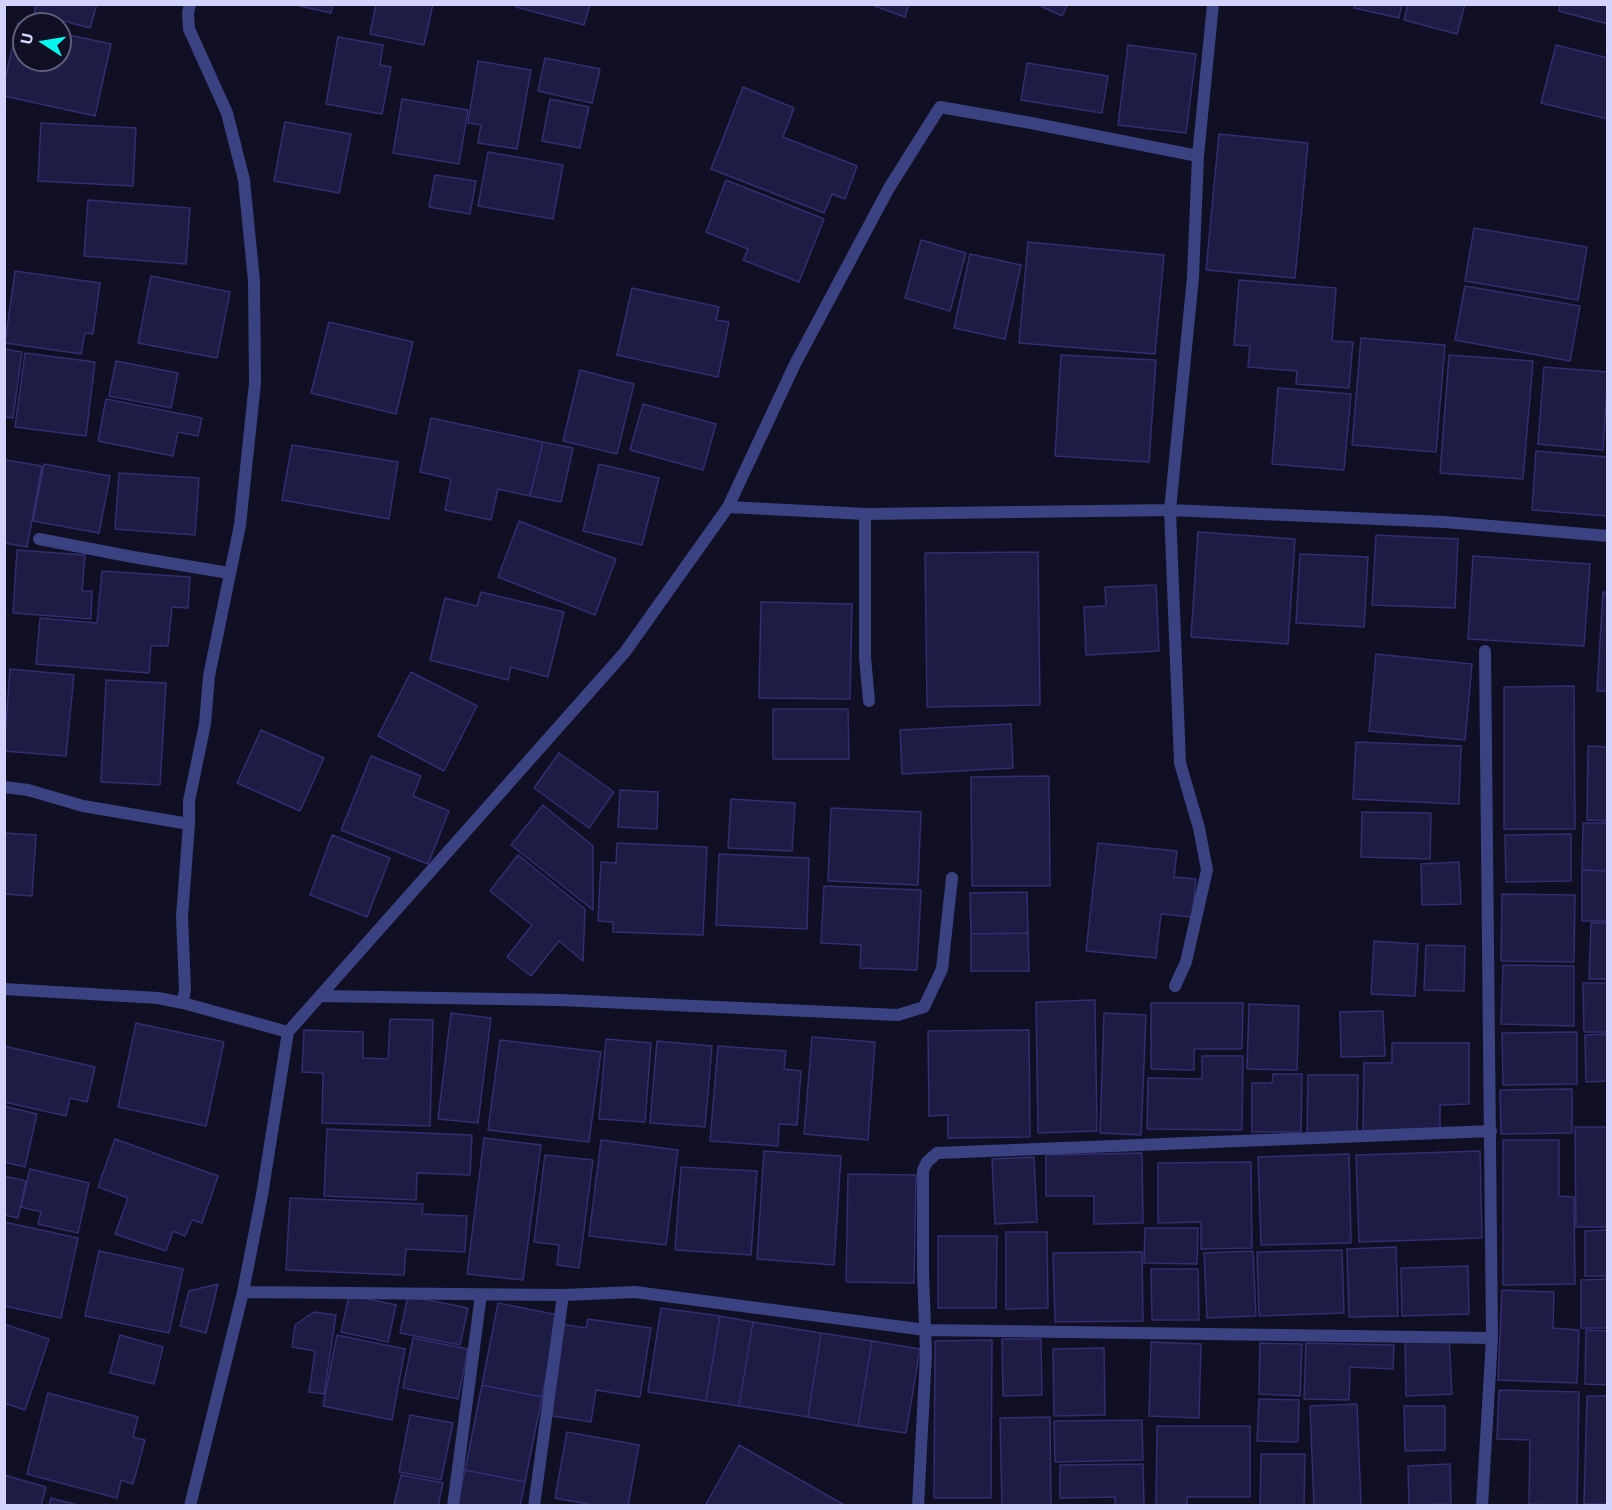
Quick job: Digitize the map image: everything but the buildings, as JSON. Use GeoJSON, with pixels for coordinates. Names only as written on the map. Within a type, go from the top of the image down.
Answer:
{"type":"FeatureCollection","features":[{"type":"Feature","properties":{"kind":"street"},"geometry":{"type":"LineString","coordinates":[[183,1003],[185,989],[182,917],[189,801],[201,744],[209,676],[243,506],[255,383],[254,281],[244,180],[227,113],[189,29],[190,4]]}},
{"type":"Feature","properties":{"kind":"street"},"geometry":{"type":"LineString","coordinates":[[1175,986],[1186,962],[1207,870],[1180,763],[1170,510],[1192,277],[1198,156],[1213,4]]}},
{"type":"Feature","properties":{"kind":"street"},"geometry":{"type":"LineString","coordinates":[[190,1506],[243,1292],[262,1195],[288,1032],[625,652],[728,507],[795,364],[889,188],[940,107],[1198,156]]}},
{"type":"Feature","properties":{"kind":"street"},"geometry":{"type":"LineString","coordinates":[[728,507],[865,514],[1170,510],[1445,522],[1608,536]]}},
{"type":"Feature","properties":{"kind":"street"},"geometry":{"type":"LineString","coordinates":[[865,514],[865,657],[869,701]]}},
{"type":"Feature","properties":{"kind":"street"},"geometry":{"type":"LineString","coordinates":[[39,539],[229,573]]}},
{"type":"Feature","properties":{"kind":"street"},"geometry":{"type":"LineString","coordinates":[[1482,1506],[1492,1338],[1485,651]]}},
{"type":"Feature","properties":{"kind":"street"},"geometry":{"type":"LineString","coordinates":[[4,786],[28,790],[83,806],[189,824]]}},
{"type":"Feature","properties":{"kind":"street"},"geometry":{"type":"LineString","coordinates":[[321,996],[559,1000],[898,1015],[924,1007],[942,969],[952,879]]}},
{"type":"Feature","properties":{"kind":"street"},"geometry":{"type":"LineString","coordinates":[[4,989],[158,998],[288,1032]]}},
{"type":"Feature","properties":{"kind":"street"},"geometry":{"type":"LineString","coordinates":[[918,1506],[926,1330],[923,1272],[923,1170],[927,1161],[937,1153],[1491,1131]]}},
{"type":"Feature","properties":{"kind":"street"},"geometry":{"type":"LineString","coordinates":[[243,1292],[563,1295],[634,1292],[926,1330],[1492,1338]]}},
{"type":"Feature","properties":{"kind":"street"},"geometry":{"type":"LineString","coordinates":[[453,1506],[481,1295]]}},
{"type":"Feature","properties":{"kind":"street"},"geometry":{"type":"LineString","coordinates":[[534,1506],[563,1295]]}}]}
